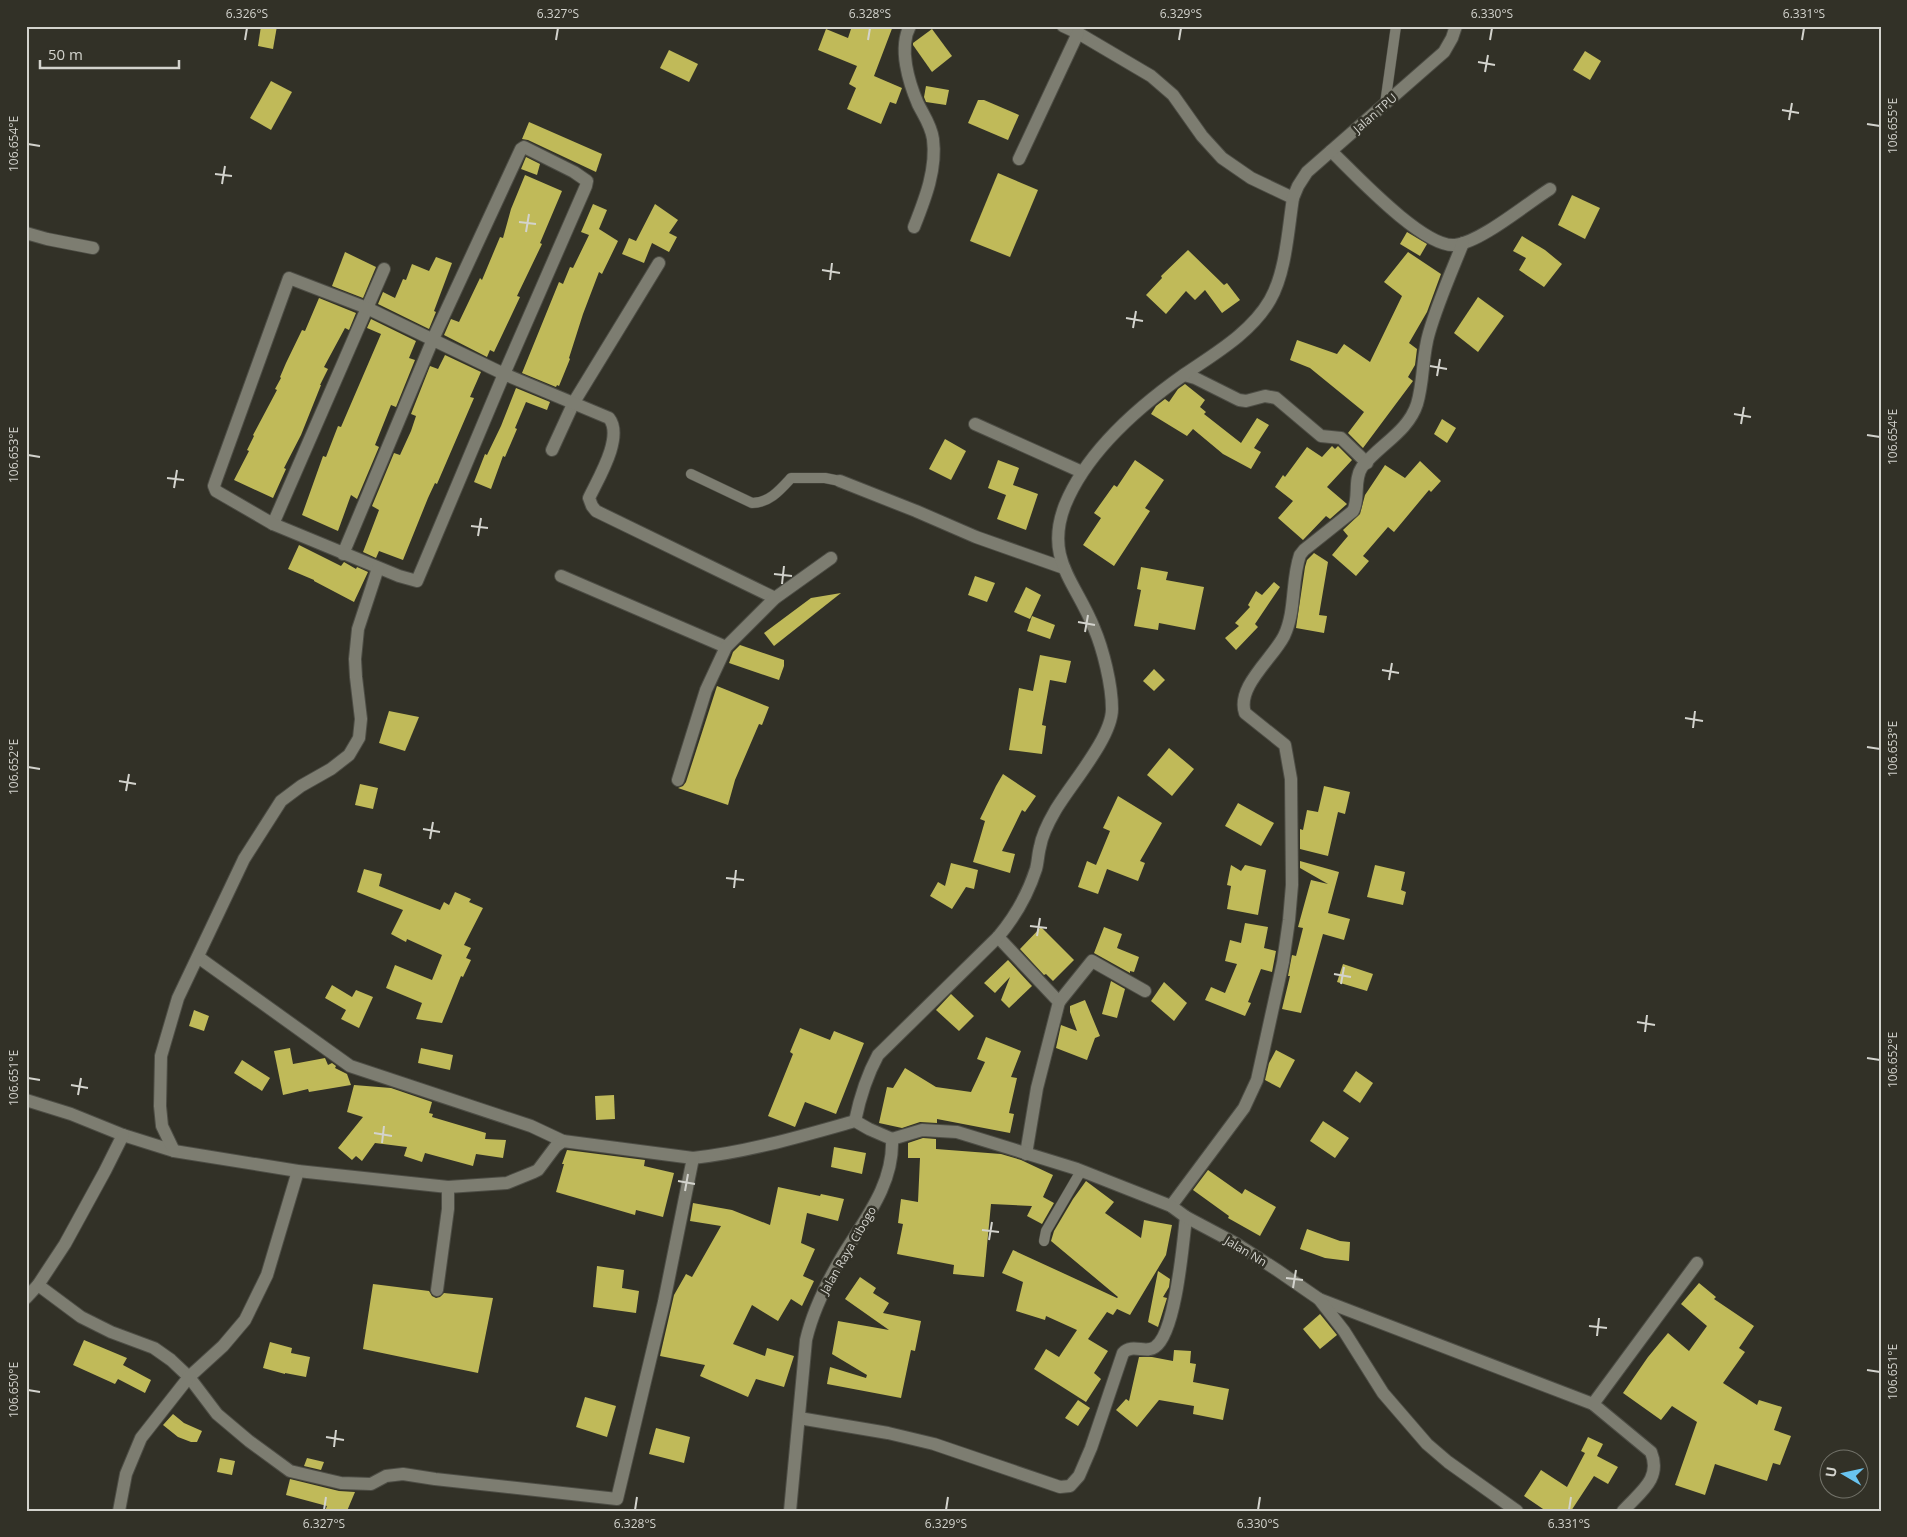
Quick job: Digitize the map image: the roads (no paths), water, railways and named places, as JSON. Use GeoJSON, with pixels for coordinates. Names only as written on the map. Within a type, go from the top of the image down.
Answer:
{"type":"FeatureCollection","features":[{"type":"Feature","properties":{"kind":"street"},"geometry":{"type":"LineString","coordinates":[[910,26],[906,34],[906,59],[918,103],[931,126],[934,153],[928,193],[914,227]]}},
{"type":"Feature","properties":{"kind":"street"},"geometry":{"type":"LineString","coordinates":[[1063,26],[1151,76],[1173,95],[1202,136],[1222,158],[1251,178],[1294,198]]}},
{"type":"Feature","properties":{"kind":"street","name":"Jalan TPU"},"geometry":{"type":"LineString","coordinates":[[855,1121],[862,1090],[878,1056],[998,937],[1014,918],[1036,869],[1045,830],[1092,758],[1102,739],[1112,710],[1103,655],[1094,628],[1064,568],[1057,544],[1059,525],[1065,505],[1082,472],[1129,417],[1184,375],[1206,361],[1250,326],[1268,303],[1277,286],[1294,198],[1298,186],[1307,172],[1444,52],[1456,26]]}},
{"type":"Feature","properties":{"kind":"street"},"geometry":{"type":"LineString","coordinates":[[1019,159],[1078,33]]}},
{"type":"Feature","properties":{"kind":"street"},"geometry":{"type":"LineString","coordinates":[[343,554],[433,339],[522,149],[526,148],[574,172],[587,181],[587,184],[504,374],[417,581],[378,568],[343,554],[273,524],[216,491],[214,486],[289,278],[367,308],[433,339],[504,374],[608,418],[613,427],[614,439],[612,448],[589,498],[596,511],[775,598]]}},
{"type":"Feature","properties":{"kind":"street"},"geometry":{"type":"LineString","coordinates":[[1332,151],[1408,224],[1442,242],[1452,245],[1478,237],[1550,189]]}},
{"type":"Feature","properties":{"kind":"street"},"geometry":{"type":"LineString","coordinates":[[26,233],[93,248]]}},
{"type":"Feature","properties":{"kind":"street"},"geometry":{"type":"LineString","coordinates":[[1171,1206],[1244,1108],[1251,1095],[1257,1080],[1283,962],[1292,885],[1290,765],[1285,745],[1245,713],[1243,706],[1245,694],[1284,635],[1290,618],[1300,555],[1353,512],[1359,474],[1362,467],[1404,426],[1412,415],[1420,387],[1429,333],[1463,243]]}},
{"type":"Feature","properties":{"kind":"street"},"geometry":{"type":"LineString","coordinates":[[552,450],[574,402],[659,263]]}},
{"type":"Feature","properties":{"kind":"street"},"geometry":{"type":"LineString","coordinates":[[273,524],[384,269]]}},
{"type":"Feature","properties":{"kind":"street"},"geometry":{"type":"LineString","coordinates":[[1184,375],[1195,378],[1238,400],[1246,401],[1265,396],[1276,398],[1321,436],[1340,438],[1367,463]]}},
{"type":"Feature","properties":{"kind":"street"},"geometry":{"type":"LineString","coordinates":[[975,424],[1082,472]]}},
{"type":"Feature","properties":{"kind":"street"},"geometry":{"type":"LineString","coordinates":[[840,481],[976,537],[1064,568]]}},
{"type":"Feature","properties":{"kind":"street"},"geometry":{"type":"LineString","coordinates":[[678,780],[706,690],[726,647],[775,598],[831,558]]}},
{"type":"Feature","properties":{"kind":"street"},"geometry":{"type":"LineString","coordinates":[[174,1151],[162,1126],[160,1106],[161,1056],[178,998],[244,859],[281,801],[301,786],[331,770],[349,755],[359,738],[361,719],[355,659],[358,629],[378,568]]}},
{"type":"Feature","properties":{"kind":"street"},"geometry":{"type":"LineString","coordinates":[[561,576],[726,647]]}},
{"type":"Feature","properties":{"kind":"street"},"geometry":{"type":"LineString","coordinates":[[998,937],[1059,1002]]}},
{"type":"Feature","properties":{"kind":"street"},"geometry":{"type":"LineString","coordinates":[[198,957],[350,1066],[531,1126],[563,1141],[693,1158],[715,1156],[784,1142],[855,1121],[892,1139]]}},
{"type":"Feature","properties":{"kind":"street"},"geometry":{"type":"LineString","coordinates":[[1026,1154],[1037,1088],[1059,1002],[1092,961],[1145,991]]}},
{"type":"Feature","properties":{"kind":"street"},"geometry":{"type":"LineString","coordinates":[[26,1100],[174,1151],[298,1172],[448,1187],[507,1183],[538,1170],[556,1146],[563,1141]]}},
{"type":"Feature","properties":{"kind":"street","name":"Jalan Nn"},"geometry":{"type":"LineString","coordinates":[[892,1139],[922,1130],[957,1132],[1081,1171],[1171,1206],[1186,1217],[1269,1264],[1319,1300],[1344,1331],[1383,1393],[1426,1444],[1516,1511]]}},
{"type":"Feature","properties":{"kind":"street"},"geometry":{"type":"LineString","coordinates":[[26,1298],[38,1285],[65,1244],[123,1135]]}},
{"type":"Feature","properties":{"kind":"street","name":"Jalan Raya Cibogo"},"geometry":{"type":"LineString","coordinates":[[790,1511],[806,1340],[811,1318],[836,1268],[880,1197],[892,1150],[892,1139]]}},
{"type":"Feature","properties":{"kind":"street"},"geometry":{"type":"LineString","coordinates":[[38,1285],[81,1317],[111,1332],[154,1348],[171,1360],[189,1377],[217,1414],[290,1471],[341,1483],[371,1484],[386,1476],[403,1474],[616,1505],[664,1302],[693,1158]]}},
{"type":"Feature","properties":{"kind":"street"},"geometry":{"type":"LineString","coordinates":[[119,1511],[126,1474],[141,1438],[189,1377],[223,1346],[245,1320],[266,1275],[298,1172]]}},
{"type":"Feature","properties":{"kind":"street"},"geometry":{"type":"LineString","coordinates":[[437,1290],[448,1209],[448,1187]]}},
{"type":"Feature","properties":{"kind":"street"},"geometry":{"type":"LineString","coordinates":[[799,1418],[888,1433],[934,1444],[1060,1486],[1070,1486],[1079,1476],[1091,1448],[1123,1354],[1130,1348],[1151,1349],[1156,1347],[1161,1340],[1175,1304],[1186,1217]]}},
{"type":"Feature","properties":{"kind":"street"},"geometry":{"type":"LineString","coordinates":[[1593,1404],[1697,1263]]}},
{"type":"Feature","properties":{"kind":"street"},"geometry":{"type":"LineString","coordinates":[[1319,1300],[1593,1404],[1651,1452],[1655,1462],[1655,1471],[1651,1480],[1624,1511]]}},
{"type":"Feature","properties":{"kind":"lane"},"geometry":{"type":"LineString","coordinates":[[1385,104],[1396,26]]}},
{"type":"Feature","properties":{"kind":"lane"},"geometry":{"type":"LineString","coordinates":[[691,474],[752,504],[760,504],[774,495],[791,478],[825,478],[840,481]]}},
{"type":"Feature","properties":{"kind":"lane"},"geometry":{"type":"LineString","coordinates":[[1044,1241],[1046,1231],[1081,1171]]}}]}
